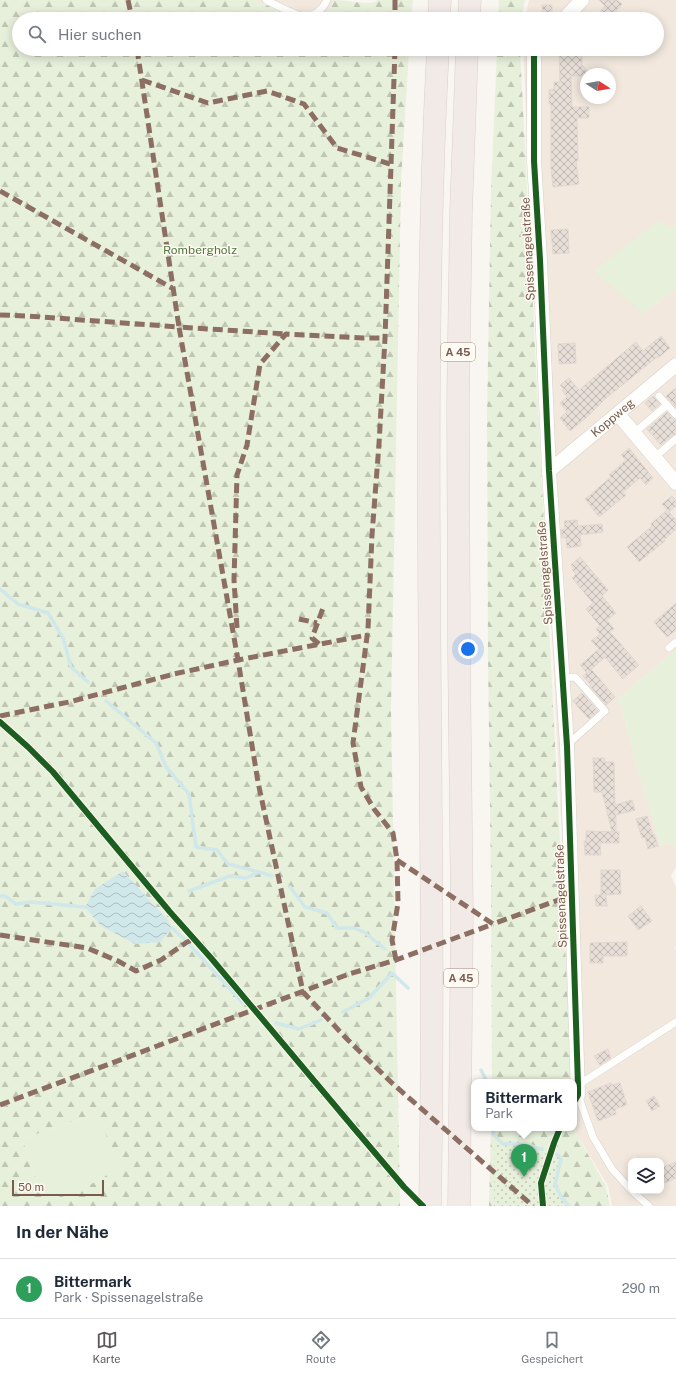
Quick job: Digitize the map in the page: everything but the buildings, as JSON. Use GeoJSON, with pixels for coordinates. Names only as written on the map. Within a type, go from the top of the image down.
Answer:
{"type":"FeatureCollection","features":[{"type":"Feature","properties":{"kind":"highway"},"geometry":{"type":"LineString","coordinates":[[439,12],[440,0]]}},
{"type":"Feature","properties":{"kind":"highway"},"geometry":{"type":"LineString","coordinates":[[469,12],[470,0]]}},
{"type":"Feature","properties":{"kind":"highway","name":"A 45"},"geometry":{"type":"LineString","coordinates":[[430,1206],[431,961],[428,380],[433,163],[438,56]]}},
{"type":"Feature","properties":{"kind":"highway","name":"A 45"},"geometry":{"type":"LineString","coordinates":[[460,1206],[462,953],[458,308],[467,56]]}},
{"type":"Feature","properties":{"kind":"street"},"geometry":{"type":"LineString","coordinates":[[571,12],[582,0]]}},
{"type":"Feature","properties":{"kind":"street","name":"Spissenagelstraße"},"geometry":{"type":"LineString","coordinates":[[534,56],[534,161],[540,260],[549,471],[567,746],[578,1090]]}},
{"type":"Feature","properties":{"kind":"street","name":"Koppweg"},"geometry":{"type":"LineString","coordinates":[[549,471],[676,365]]}},
{"type":"Feature","properties":{"kind":"street"},"geometry":{"type":"LineString","coordinates":[[618,414],[676,483]]}},
{"type":"Feature","properties":{"kind":"lane"},"geometry":{"type":"LineString","coordinates":[[266,0],[293,12]]}},
{"type":"Feature","properties":{"kind":"lane"},"geometry":{"type":"LineString","coordinates":[[317,12],[325,5],[327,0]]}},
{"type":"Feature","properties":{"kind":"lane"},"geometry":{"type":"LineString","coordinates":[[659,396],[676,415]]}},
{"type":"Feature","properties":{"kind":"lane"},"geometry":{"type":"LineString","coordinates":[[634,433],[667,405]]}},
{"type":"Feature","properties":{"kind":"lane"},"geometry":{"type":"LineString","coordinates":[[654,458],[676,439]]}},
{"type":"Feature","properties":{"kind":"lane"},"geometry":{"type":"LineString","coordinates":[[669,648],[676,642]]}},
{"type":"Feature","properties":{"kind":"lane"},"geometry":{"type":"LineString","coordinates":[[563,678],[575,677],[605,711],[567,746]]}},
{"type":"Feature","properties":{"kind":"lane"},"geometry":{"type":"LineString","coordinates":[[628,1186],[612,1170],[593,1137],[578,1090],[676,1022]]}},
{"type":"Feature","properties":{"kind":"lane"},"geometry":{"type":"LineString","coordinates":[[636,1194],[649,1206]]}},
{"type":"Feature","properties":{"kind":"shaded area"},"geometry":{"type":"Polygon","coordinates":[[[255,0],[335,0],[327,12],[283,12],[255,0]]]}},
{"type":"Feature","properties":{"kind":"shaded area"},"geometry":{"type":"Polygon","coordinates":[[[529,0],[676,0],[676,226],[672,229],[643,313],[676,289],[676,649],[619,698],[640,778],[661,846],[668,843],[676,847],[676,867],[671,876],[676,887],[676,1206],[612,1206],[608,1186],[575,1131],[577,1131],[577,1079],[574,1079],[523,56],[664,56],[664,12],[526,12],[529,0]]]}},
{"type":"Feature","properties":{"kind":"green space","name":"Rombergholz"},"geometry":{"type":"Polygon","coordinates":[[[0,0],[255,0],[283,12],[12,12],[12,56],[409,56],[401,183],[391,710],[400,1206],[0,1206],[0,0]],[[123,871],[101,926],[166,918],[123,871]],[[97,1113],[22,1139],[42,1195],[58,1197],[98,1181],[119,1167],[97,1113]]]}},
{"type":"Feature","properties":{"kind":"green space"},"geometry":{"type":"Polygon","coordinates":[[[335,0],[371,3],[376,2],[377,0],[413,0],[412,12],[327,12],[335,0]]]}},
{"type":"Feature","properties":{"kind":"green space"},"geometry":{"type":"Polygon","coordinates":[[[499,0],[525,0],[522,12],[498,12],[499,0]]]}},
{"type":"Feature","properties":{"kind":"green space"},"geometry":{"type":"Polygon","coordinates":[[[497,56],[520,56],[572,1079],[492,1079],[487,417],[491,191],[497,56]]]}},
{"type":"Feature","properties":{"kind":"green space"},"geometry":{"type":"Polygon","coordinates":[[[659,220],[672,228],[676,226],[676,289],[643,313],[593,271],[659,220]]]}},
{"type":"Feature","properties":{"kind":"green space"},"geometry":{"type":"Polygon","coordinates":[[[676,649],[676,847],[668,843],[661,846],[640,778],[619,698],[676,649]]]}},
{"type":"Feature","properties":{"kind":"green space"},"geometry":{"type":"Polygon","coordinates":[[[97,1113],[120,1167],[98,1181],[58,1197],[42,1195],[22,1139],[97,1113]]]}},
{"type":"Feature","properties":{"kind":"green space"},"geometry":{"type":"Polygon","coordinates":[[[491,1131],[575,1131],[606,1186],[610,1206],[489,1206],[491,1131]]]}},
{"type":"Feature","properties":{"kind":"green space"},"geometry":{"type":"Polygon","coordinates":[[[495,1140],[532,1144],[549,1151],[559,1158],[555,1172],[554,1184],[558,1195],[568,1206],[494,1206],[495,1140]]]}},
{"type":"Feature","properties":{"kind":"water"},"geometry":{"type":"Polygon","coordinates":[[[123,871],[166,918],[172,928],[160,942],[135,944],[101,926],[85,907],[95,889],[123,871]]]}},
{"type":"Feature","properties":{"kind":"waterway"},"geometry":{"type":"LineString","coordinates":[[0,589],[18,604],[48,613],[63,638],[71,667],[88,682]]}},
{"type":"Feature","properties":{"kind":"waterway"},"geometry":{"type":"LineString","coordinates":[[106,701],[156,743],[166,767],[189,794],[196,847],[217,850],[228,864],[259,872]]}},
{"type":"Feature","properties":{"kind":"waterway"},"geometry":{"type":"LineString","coordinates":[[189,891],[230,876],[246,878],[259,872],[272,876]]}},
{"type":"Feature","properties":{"kind":"waterway"},"geometry":{"type":"LineString","coordinates":[[290,887],[305,907],[327,913],[337,928],[354,928],[364,932],[385,949]]}},
{"type":"Feature","properties":{"kind":"waterway"},"geometry":{"type":"LineString","coordinates":[[0,896],[5,896],[16,904],[31,902],[85,907]]}},
{"type":"Feature","properties":{"kind":"waterway"},"geometry":{"type":"LineString","coordinates":[[172,928],[187,942],[243,1003]]}},
{"type":"Feature","properties":{"kind":"waterway"},"geometry":{"type":"LineString","coordinates":[[343,1012],[369,998],[392,973],[408,988]]}},
{"type":"Feature","properties":{"kind":"waterway"},"geometry":{"type":"LineString","coordinates":[[276,1023],[299,1029],[321,1020]]}},
{"type":"Feature","properties":{"kind":"waterway"},"geometry":{"type":"LineString","coordinates":[[481,1070],[486,1079]]}},
{"type":"Feature","properties":{"kind":"waterway"},"geometry":{"type":"LineString","coordinates":[[493,1131],[494,1135],[503,1144],[519,1144],[542,1149]]}},
{"type":"Feature","properties":{"kind":"waterway"},"geometry":{"type":"LineString","coordinates":[[557,1154],[561,1159],[555,1185],[562,1198],[569,1206]]}},
{"type":"Feature","properties":{"kind":"marked path"},"geometry":{"type":"LineString","coordinates":[[128,0],[131,12]]}},
{"type":"Feature","properties":{"kind":"marked path"},"geometry":{"type":"LineString","coordinates":[[395,0],[395,12]]}},
{"type":"Feature","properties":{"kind":"marked path"},"geometry":{"type":"LineString","coordinates":[[138,56],[179,327],[286,334]]}},
{"type":"Feature","properties":{"kind":"marked path"},"geometry":{"type":"LineString","coordinates":[[395,56],[385,338],[372,535],[368,629],[353,743],[361,787],[374,809],[393,833],[397,860],[398,903],[392,940],[396,960]]}},
{"type":"Feature","properties":{"kind":"marked path"},"geometry":{"type":"LineString","coordinates":[[142,80],[208,103],[267,91],[304,104],[337,148],[390,164]]}},
{"type":"Feature","properties":{"kind":"marked path"},"geometry":{"type":"LineString","coordinates":[[0,191],[172,288]]}},
{"type":"Feature","properties":{"kind":"marked path"},"geometry":{"type":"LineString","coordinates":[[0,315],[179,327],[258,782],[303,992],[345,1037],[393,1084],[533,1206]]}},
{"type":"Feature","properties":{"kind":"marked path"},"geometry":{"type":"LineString","coordinates":[[237,628],[234,580],[237,475],[247,445],[260,364],[286,334],[385,338]]}},
{"type":"Feature","properties":{"kind":"marked path"},"geometry":{"type":"LineString","coordinates":[[319,644],[312,638],[323,608]]}},
{"type":"Feature","properties":{"kind":"marked path"},"geometry":{"type":"LineString","coordinates":[[299,619],[317,623]]}},
{"type":"Feature","properties":{"kind":"marked path"},"geometry":{"type":"LineString","coordinates":[[0,716],[69,702],[174,674],[367,635]]}},
{"type":"Feature","properties":{"kind":"marked path"},"geometry":{"type":"LineString","coordinates":[[397,860],[493,924],[572,895]]}},
{"type":"Feature","properties":{"kind":"marked path"},"geometry":{"type":"LineString","coordinates":[[0,1105],[349,974],[396,960],[493,924]]}},
{"type":"Feature","properties":{"kind":"marked path"},"geometry":{"type":"LineString","coordinates":[[0,935],[87,948],[118,961],[136,971],[161,960],[187,942],[195,939]]}},
{"type":"Feature","properties":{"kind":"cycle path"},"geometry":{"type":"LineString","coordinates":[[534,56],[534,161],[540,260],[549,471],[567,746],[578,1085],[577,1097]]}},
{"type":"Feature","properties":{"kind":"cycle path"},"geometry":{"type":"LineString","coordinates":[[0,722],[53,772],[404,1187],[423,1206]]}},
{"type":"Feature","properties":{"kind":"cycle path"},"geometry":{"type":"LineString","coordinates":[[543,1206],[541,1183],[559,1131]]}},
{"type":"Feature","properties":{"kind":"place","name":"Bittermark"},"geometry":{"type":"Point","coordinates":[524,1177]}}]}
